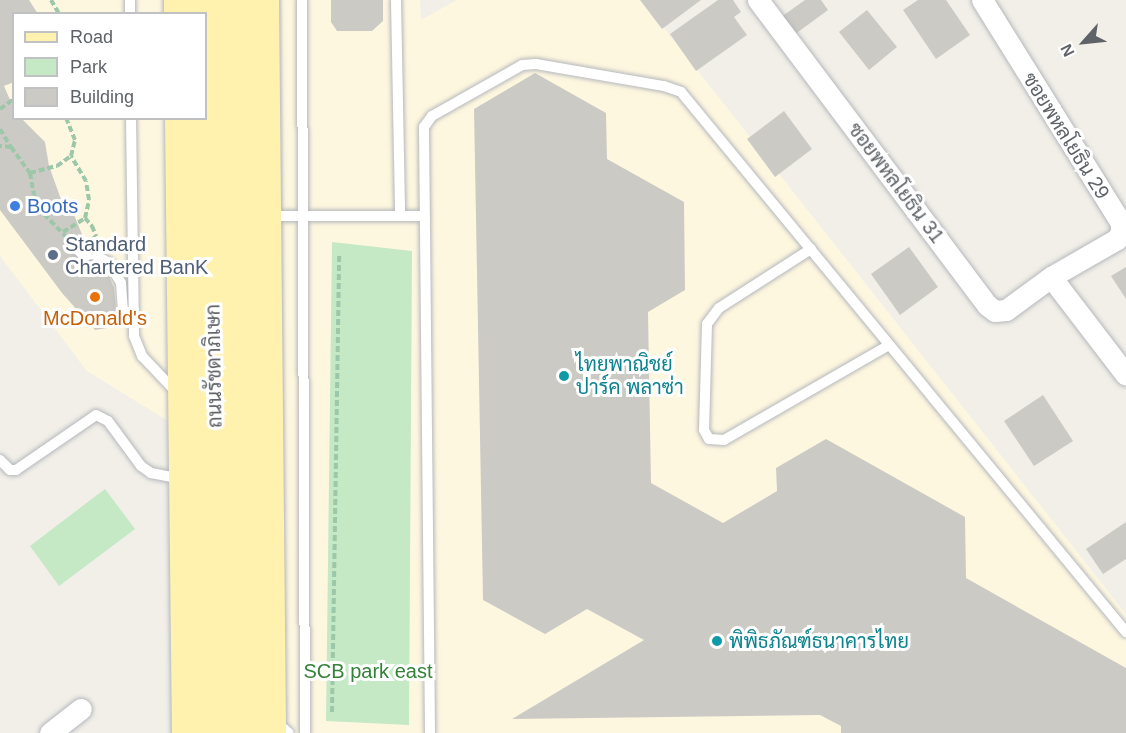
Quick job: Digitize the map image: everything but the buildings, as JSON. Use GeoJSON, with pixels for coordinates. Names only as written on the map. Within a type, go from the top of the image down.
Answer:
{"type":"FeatureCollection","features":[{"type":"Feature","properties":{"kind":"main road","name":"ถนนรัชดาภิเษก"},"geometry":{"type":"LineString","coordinates":[[208,0],[219,733]]}},
{"type":"Feature","properties":{"kind":"main road","name":"ถนนรัชดาภิเษก"},"geometry":{"type":"LineString","coordinates":[[236,0],[267,728]]}},
{"type":"Feature","properties":{"kind":"main road","name":"ถนนรัชดาภิเษก"},"geometry":{"type":"LineString","coordinates":[[262,0],[267,728]]}},
{"type":"Feature","properties":{"kind":"main road","name":"ถนนรัชดาภิเษก"},"geometry":{"type":"LineString","coordinates":[[181,120],[188,733]]}},
{"type":"Feature","properties":{"kind":"street","name":"ซอยพหลโยธิน 31"},"geometry":{"type":"LineString","coordinates":[[758,0],[987,305],[995,311],[1006,310],[1052,277]]}},
{"type":"Feature","properties":{"kind":"street","name":"ซอยพหลโยธิน 29"},"geometry":{"type":"LineString","coordinates":[[982,0],[1120,223],[1122,232],[1117,239],[1052,277]]}},
{"type":"Feature","properties":{"kind":"street"},"geometry":{"type":"LineString","coordinates":[[1052,277],[1126,375]]}},
{"type":"Feature","properties":{"kind":"street"},"geometry":{"type":"LineString","coordinates":[[50,733],[81,709]]}},
{"type":"Feature","properties":{"kind":"lane"},"geometry":{"type":"LineString","coordinates":[[302,0],[305,733]]}},
{"type":"Feature","properties":{"kind":"lane"},"geometry":{"type":"LineString","coordinates":[[396,0],[400,216]]}},
{"type":"Feature","properties":{"kind":"lane"},"geometry":{"type":"LineString","coordinates":[[430,733],[424,127],[432,116],[522,65],[536,64],[664,86],[681,92],[1126,632]]}},
{"type":"Feature","properties":{"kind":"lane"},"geometry":{"type":"LineString","coordinates":[[131,120],[134,336],[142,357],[184,401]]}},
{"type":"Feature","properties":{"kind":"lane"},"geometry":{"type":"LineString","coordinates":[[264,216],[425,216]]}},
{"type":"Feature","properties":{"kind":"lane"},"geometry":{"type":"LineString","coordinates":[[811,249],[719,308],[707,324],[704,430],[709,439],[724,440],[890,345]]}},
{"type":"Feature","properties":{"kind":"lane"},"geometry":{"type":"LineString","coordinates":[[78,250],[84,256],[93,254],[109,263],[121,283],[123,310]]}},
{"type":"Feature","properties":{"kind":"lane"},"geometry":{"type":"LineString","coordinates":[[0,460],[10,470],[16,470],[96,415],[108,421],[141,466],[151,473],[185,479]]}},
{"type":"Feature","properties":{"kind":"path"},"geometry":{"type":"LineString","coordinates":[[30,173],[57,165],[71,156],[75,140],[67,120]]}},
{"type":"Feature","properties":{"kind":"path"},"geometry":{"type":"LineString","coordinates":[[0,129],[10,147],[30,173],[34,195],[44,214],[78,250],[96,236],[85,218]]}},
{"type":"Feature","properties":{"kind":"path"},"geometry":{"type":"LineString","coordinates":[[0,146],[10,147]]}},
{"type":"Feature","properties":{"kind":"path"},"geometry":{"type":"LineString","coordinates":[[63,232],[85,218],[89,201],[86,181],[71,156]]}},
{"type":"Feature","properties":{"kind":"path"},"geometry":{"type":"LineString","coordinates":[[332,712],[339,254]]}},
{"type":"Feature","properties":{"kind":"shaded area"},"geometry":{"type":"Polygon","coordinates":[[[0,0],[164,0],[164,12],[12,12],[12,120],[165,120],[168,421],[87,371],[0,256],[0,0]]]}},
{"type":"Feature","properties":{"kind":"shaded area","name":"ไทยพาณิชย์ ปาร์ค พลาซ่า"},"geometry":{"type":"Polygon","coordinates":[[[282,0],[420,0],[421,20],[457,0],[642,0],[1126,614],[1126,733],[286,733],[282,0]]]}},
{"type":"Feature","properties":{"kind":"green space","name":"SCB park east"},"geometry":{"type":"Polygon","coordinates":[[[332,242],[412,251],[409,725],[326,721],[332,242]]]}},
{"type":"Feature","properties":{"kind":"green space"},"geometry":{"type":"Polygon","coordinates":[[[105,489],[135,529],[59,586],[30,546],[105,489]]]}},
{"type":"Feature","properties":{"kind":"place","name":"Boots"},"geometry":{"type":"Point","coordinates":[15,206]}},
{"type":"Feature","properties":{"kind":"place","name":"Standard Chartered BanK"},"geometry":{"type":"Point","coordinates":[53,255]}},
{"type":"Feature","properties":{"kind":"place","name":"McDonald's"},"geometry":{"type":"Point","coordinates":[95,297]}},
{"type":"Feature","properties":{"kind":"place","name":"ไทยพาณิชย์ ปาร์ค พลาซ่า"},"geometry":{"type":"Point","coordinates":[564,376]}},
{"type":"Feature","properties":{"kind":"place","name":"พิพิธภัณฑ์ธนาคารไทย"},"geometry":{"type":"Point","coordinates":[717,641]}}]}
